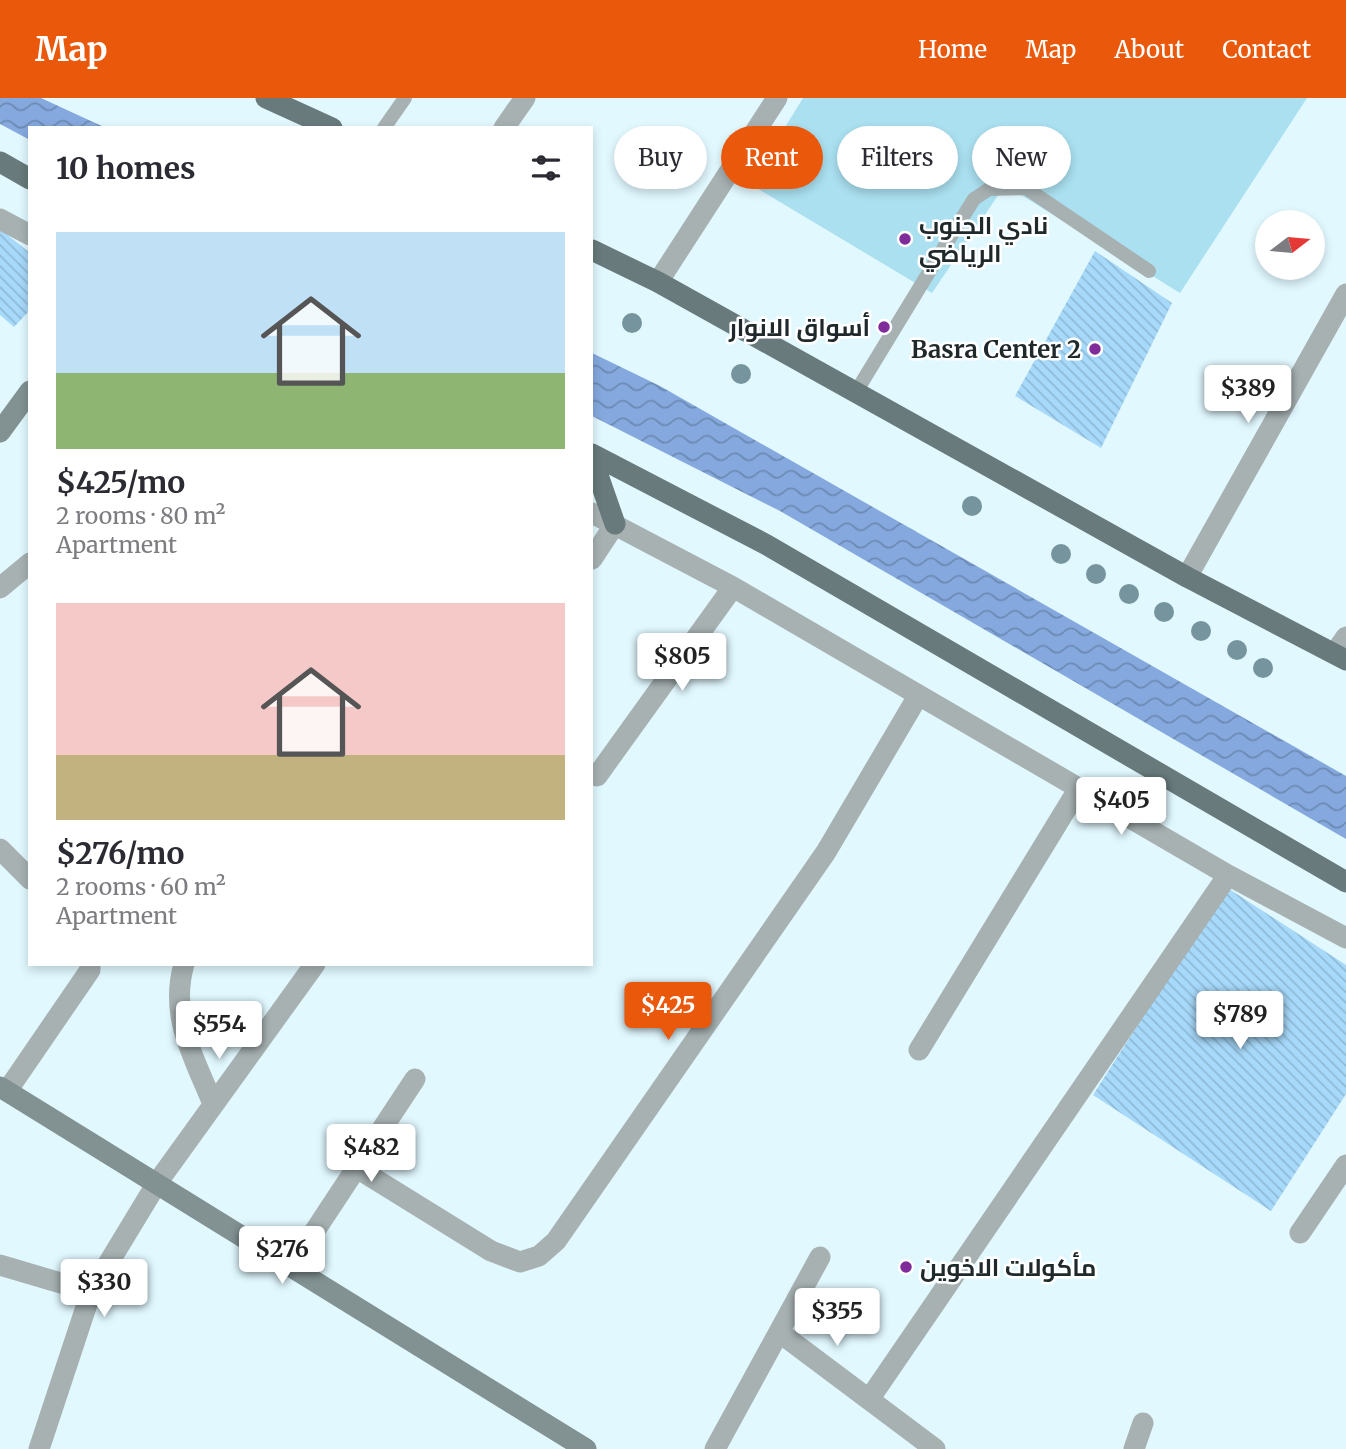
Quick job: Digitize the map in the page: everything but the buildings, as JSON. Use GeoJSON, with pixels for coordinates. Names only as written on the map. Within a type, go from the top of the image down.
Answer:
{"type":"FeatureCollection","features":[{"type":"Feature","properties":{"kind":"main road"},"geometry":{"type":"LineString","coordinates":[[277,100],[328,126]]}},
{"type":"Feature","properties":{"kind":"main road"},"geometry":{"type":"LineString","coordinates":[[0,162],[28,178]]}},
{"type":"Feature","properties":{"kind":"main road"},"geometry":{"type":"LineString","coordinates":[[593,250],[658,282],[1187,577],[1342,650]]}},
{"type":"Feature","properties":{"kind":"main road"},"geometry":{"type":"LineString","coordinates":[[593,457],[767,545],[1346,882]]}},
{"type":"Feature","properties":{"kind":"main road"},"geometry":{"type":"LineString","coordinates":[[593,459],[615,524]]}},
{"type":"Feature","properties":{"kind":"street"},"geometry":{"type":"LineString","coordinates":[[505,126],[525,98]]}},
{"type":"Feature","properties":{"kind":"street"},"geometry":{"type":"LineString","coordinates":[[658,282],[778,98]]}},
{"type":"Feature","properties":{"kind":"street"},"geometry":{"type":"LineString","coordinates":[[0,219],[28,234]]}},
{"type":"Feature","properties":{"kind":"street"},"geometry":{"type":"LineString","coordinates":[[1187,577],[1346,294]]}},
{"type":"Feature","properties":{"kind":"street"},"geometry":{"type":"LineString","coordinates":[[0,432],[28,394]]}},
{"type":"Feature","properties":{"kind":"street"},"geometry":{"type":"LineString","coordinates":[[593,513],[733,587],[1228,875],[1346,938]]}},
{"type":"Feature","properties":{"kind":"street"},"geometry":{"type":"LineString","coordinates":[[593,557],[615,524]]}},
{"type":"Feature","properties":{"kind":"street"},"geometry":{"type":"LineString","coordinates":[[0,588],[28,565]]}},
{"type":"Feature","properties":{"kind":"street"},"geometry":{"type":"LineString","coordinates":[[597,776],[733,587]]}},
{"type":"Feature","properties":{"kind":"street"},"geometry":{"type":"LineString","coordinates":[[356,1168],[491,1251],[520,1262],[538,1255],[556,1241],[826,852],[918,696]]}},
{"type":"Feature","properties":{"kind":"street"},"geometry":{"type":"LineString","coordinates":[[919,1050],[1079,788]]}},
{"type":"Feature","properties":{"kind":"street"},"geometry":{"type":"LineString","coordinates":[[1,853],[28,877]]}},
{"type":"Feature","properties":{"kind":"street"},"geometry":{"type":"LineString","coordinates":[[870,1398],[1228,875]]}},
{"type":"Feature","properties":{"kind":"street"},"geometry":{"type":"LineString","coordinates":[[90,966],[90,970],[4,1089],[580,1447]]}},
{"type":"Feature","properties":{"kind":"street"},"geometry":{"type":"LineString","coordinates":[[183,966],[179,983],[178,1009],[214,1104]]}},
{"type":"Feature","properties":{"kind":"street"},"geometry":{"type":"LineString","coordinates":[[40,1449],[91,1292],[157,1184],[314,966]]}},
{"type":"Feature","properties":{"kind":"street"},"geometry":{"type":"LineString","coordinates":[[291,1267],[415,1079]]}},
{"type":"Feature","properties":{"kind":"street"},"geometry":{"type":"LineString","coordinates":[[1300,1233],[1346,1165]]}},
{"type":"Feature","properties":{"kind":"street"},"geometry":{"type":"LineString","coordinates":[[715,1449],[820,1257]]}},
{"type":"Feature","properties":{"kind":"street"},"geometry":{"type":"LineString","coordinates":[[0,1265],[91,1292]]}},
{"type":"Feature","properties":{"kind":"street"},"geometry":{"type":"LineString","coordinates":[[779,1332],[935,1449]]}},
{"type":"Feature","properties":{"kind":"street"},"geometry":{"type":"LineString","coordinates":[[1134,1449],[1143,1423]]}},
{"type":"Feature","properties":{"kind":"lane"},"geometry":{"type":"LineString","coordinates":[[385,126],[405,98]]}},
{"type":"Feature","properties":{"kind":"lane"},"geometry":{"type":"LineString","coordinates":[[856,391],[974,199],[989,189],[1026,188],[1149,271]]}},
{"type":"Feature","properties":{"kind":"shaded area","name":"نادي الجنوب الرياضي"},"geometry":{"type":"Polygon","coordinates":[[[803,98],[1307,98],[1180,293],[1011,189],[1071,189],[1071,126],[972,126],[972,189],[1002,189],[932,293],[758,189],[823,189],[823,126],[786,126],[803,98]]]}},
{"type":"Feature","properties":{"kind":"water"},"geometry":{"type":"Polygon","coordinates":[[[0,98],[41,98],[102,126],[28,126],[28,139],[0,124],[0,98]]]}},
{"type":"Feature","properties":{"kind":"water"},"geometry":{"type":"Polygon","coordinates":[[[593,353],[660,386],[1346,776],[1346,839],[780,511],[593,417],[593,353]]]}},
{"type":"Feature","properties":{"kind":"place","name":"نادي الجنوب الرياضي"},"geometry":{"type":"Point","coordinates":[905,239]}},
{"type":"Feature","properties":{"kind":"place","name":"أسواق الانوار"},"geometry":{"type":"Point","coordinates":[884,327]}},
{"type":"Feature","properties":{"kind":"place","name":"Basra Center 2"},"geometry":{"type":"Point","coordinates":[1095,349]}},
{"type":"Feature","properties":{"kind":"place","name":"مأكولات الاخوين"},"geometry":{"type":"Point","coordinates":[906,1267]}}]}
